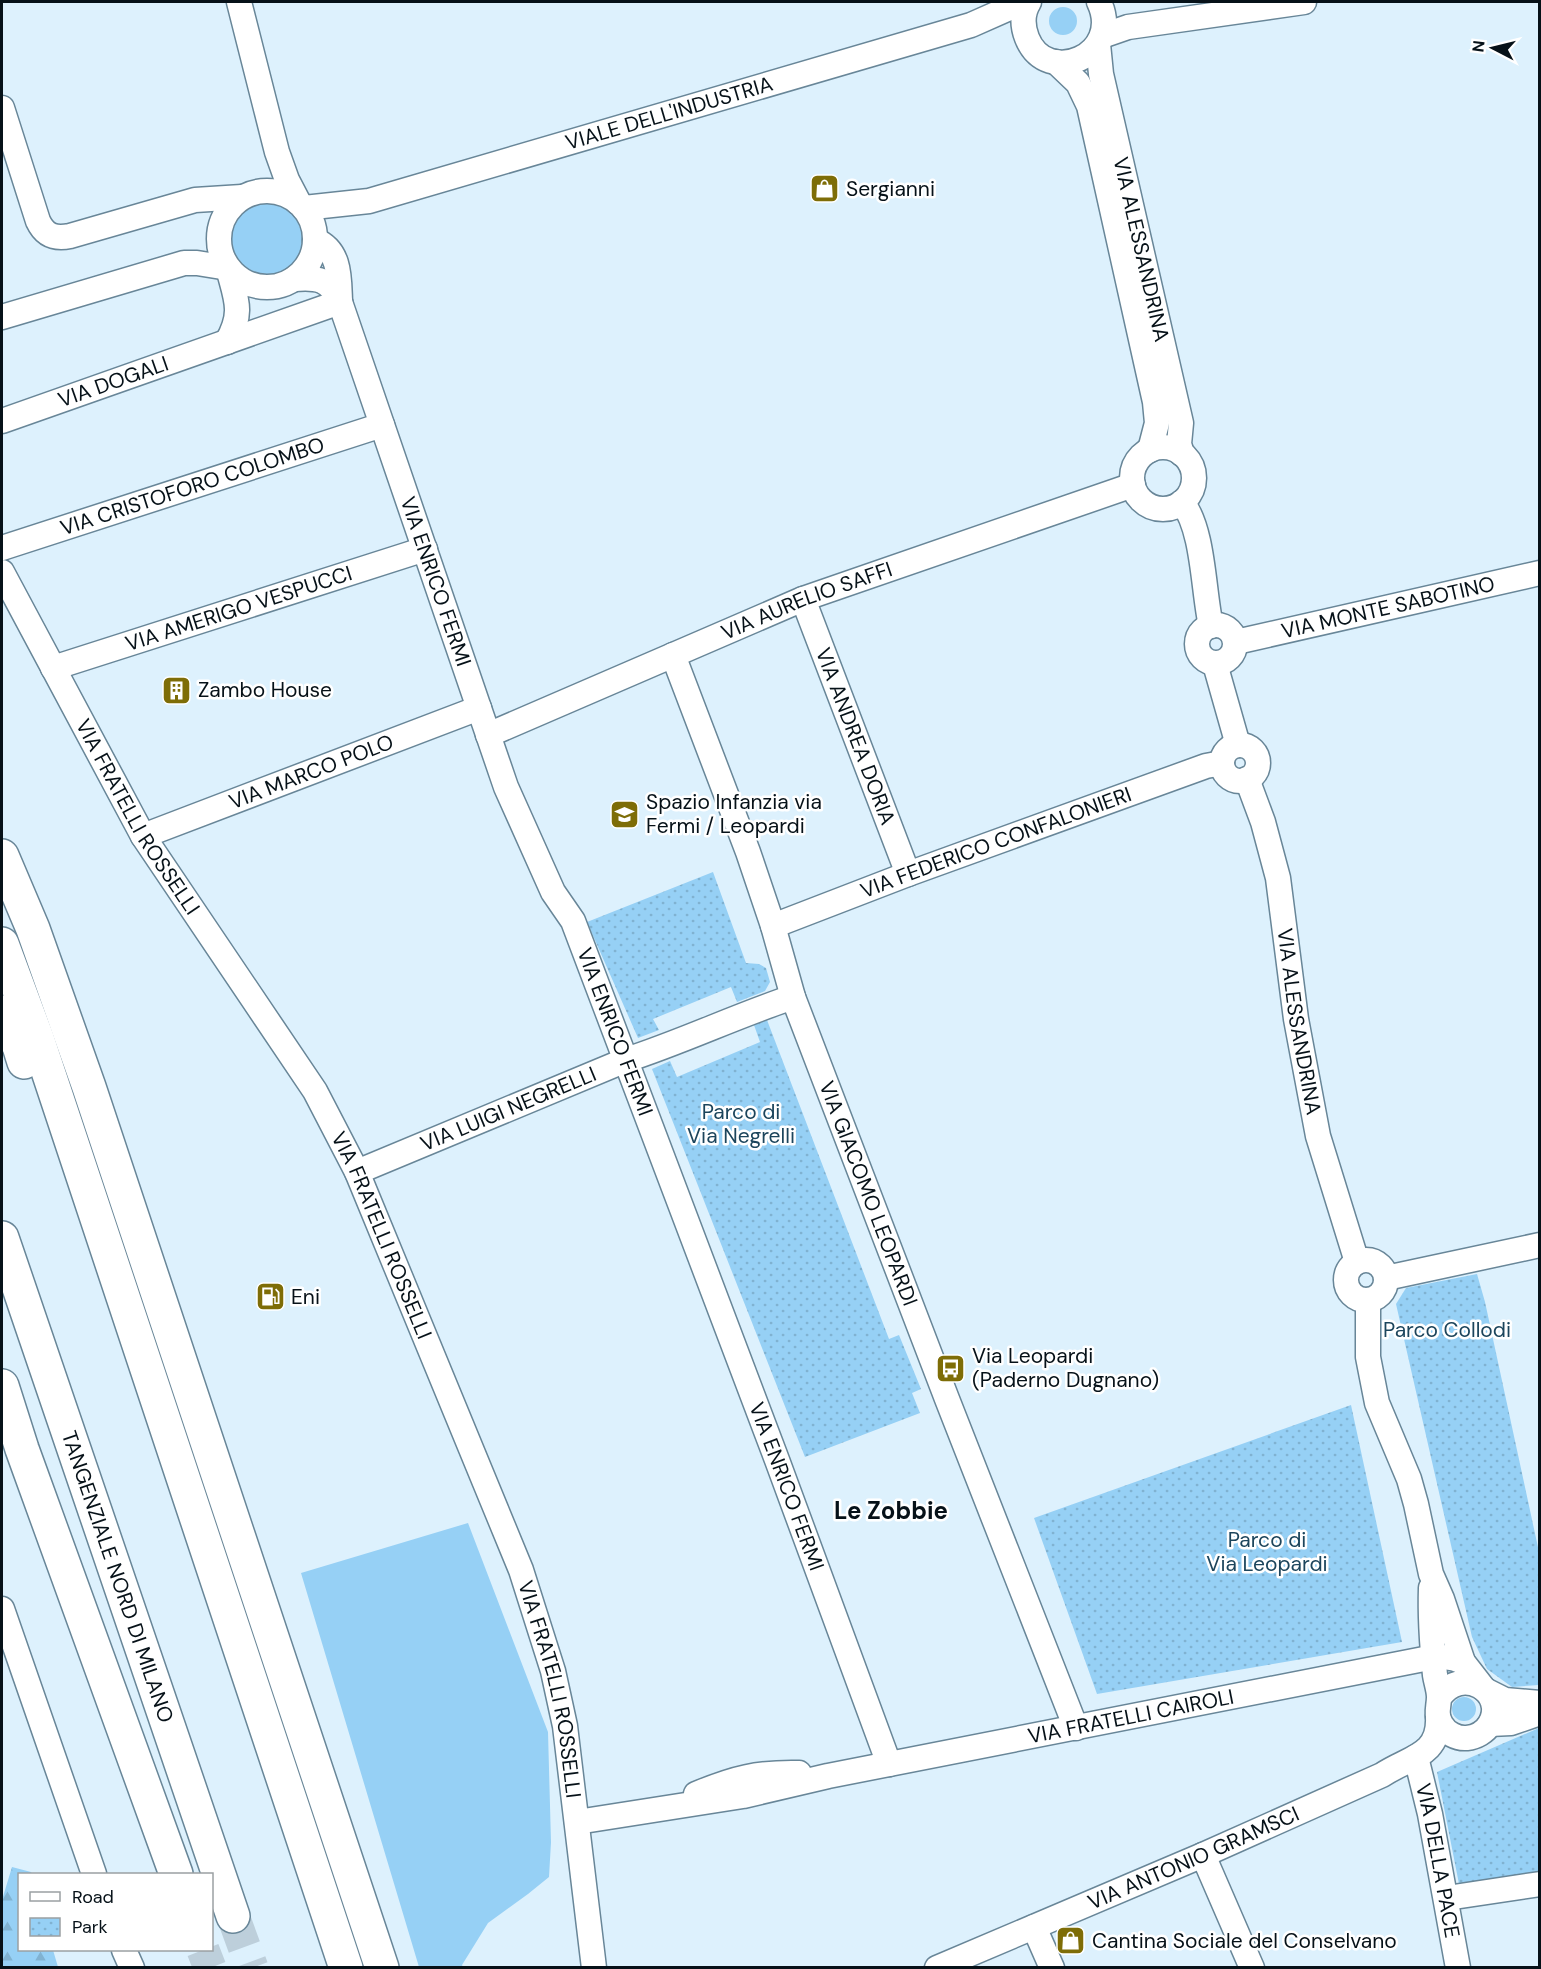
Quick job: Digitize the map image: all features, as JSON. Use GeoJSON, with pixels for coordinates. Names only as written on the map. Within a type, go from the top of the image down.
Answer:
{"type":"FeatureCollection","features":[{"type":"Feature","properties":{"kind":"highway"},"geometry":{"type":"LineString","coordinates":[[2,856],[33,929],[89,1087],[382,1968]]}},
{"type":"Feature","properties":{"kind":"highway"},"geometry":{"type":"LineString","coordinates":[[2,944],[37,1038],[346,1968]]}},
{"type":"Feature","properties":{"kind":"highway"},"geometry":{"type":"LineString","coordinates":[[2,1012],[19,1046],[93,1264],[170,1438]]}},
{"type":"Feature","properties":{"kind":"highway","name":"TANGENZIALE NORD DI MILANO"},"geometry":{"type":"LineString","coordinates":[[2,1238],[233,1916]]}},
{"type":"Feature","properties":{"kind":"highway","name":"TANGENZIALE NORD DI MILANO"},"geometry":{"type":"LineString","coordinates":[[2,1386],[22,1449],[175,1873]]}},
{"type":"Feature","properties":{"kind":"highway"},"geometry":{"type":"LineString","coordinates":[[2,1400],[22,1449]]}},
{"type":"Feature","properties":{"kind":"street"},"geometry":{"type":"LineString","coordinates":[[2,316],[184,263],[228,268],[239,279],[260,287],[279,286],[294,279],[302,272],[310,261],[315,238],[312,222],[287,180],[239,2]]}},
{"type":"Feature","properties":{"kind":"street","name":"VIALE DELL'INDUSTRIA"},"geometry":{"type":"LineString","coordinates":[[302,205],[369,201],[970,25],[1023,2]]}},
{"type":"Feature","properties":{"kind":"street"},"geometry":{"type":"LineString","coordinates":[[1028,42],[1023,19],[1029,2]]}},
{"type":"Feature","properties":{"kind":"street","name":"VIA ALESSANDRINA"},"geometry":{"type":"LineString","coordinates":[[1099,2],[1104,14],[1105,26],[1100,40],[1101,74],[1181,423],[1179,444],[1182,454]]}},
{"type":"Feature","properties":{"kind":"street"},"geometry":{"type":"LineString","coordinates":[[1056,62],[1075,61],[1084,57],[1100,40],[1128,27],[1304,2]]}},
{"type":"Feature","properties":{"kind":"street","name":"VIALE DELL'INDUSTRIA"},"geometry":{"type":"LineString","coordinates":[[970,25],[999,31],[1028,42]]}},
{"type":"Feature","properties":{"kind":"street","name":"VIA ALESSANDRINA"},"geometry":{"type":"LineString","coordinates":[[1028,42],[1035,51],[1056,62],[1078,83],[1089,106],[1155,402],[1158,423],[1150,450]]}},
{"type":"Feature","properties":{"kind":"street"},"geometry":{"type":"LineString","coordinates":[[2,108],[38,222],[43,231],[50,236],[60,238],[70,236],[195,200],[276,191],[302,205]]}},
{"type":"Feature","properties":{"kind":"street"},"geometry":{"type":"LineString","coordinates":[[184,263],[211,242],[227,211],[268,178],[278,152]]}},
{"type":"Feature","properties":{"kind":"street","name":"VIALE DELL'INDUSTRIA"},"geometry":{"type":"LineString","coordinates":[[315,238],[369,201]]}},
{"type":"Feature","properties":{"kind":"street"},"geometry":{"type":"LineString","coordinates":[[219,228],[220,252],[228,268],[237,312],[237,322],[227,342]]}},
{"type":"Feature","properties":{"kind":"street","name":"VIA ENRICO FERMI"},"geometry":{"type":"LineString","coordinates":[[315,238],[330,249],[335,256],[340,302]]}},
{"type":"Feature","properties":{"kind":"street","name":"VIA ENRICO FERMI"},"geometry":{"type":"LineString","coordinates":[[294,279],[305,278],[325,282],[334,289],[340,302],[488,735],[523,829],[553,892],[573,921],[769,1438],[889,1764]]}},
{"type":"Feature","properties":{"kind":"street","name":"VIA DOGALI"},"geometry":{"type":"LineString","coordinates":[[2,421],[340,302]]}},
{"type":"Feature","properties":{"kind":"street","name":"VIA CRISTOFORO COLOMBO"},"geometry":{"type":"LineString","coordinates":[[2,548],[382,425]]}},
{"type":"Feature","properties":{"kind":"street"},"geometry":{"type":"LineString","coordinates":[[1167,448],[1182,454],[1188,461],[1194,478],[1193,488],[1182,502],[1173,508],[1163,509],[1144,502],[1137,495],[1133,485],[1136,465],[1142,456],[1150,450],[1167,448]]}},
{"type":"Feature","properties":{"kind":"street","name":"VIA AURELIO SAFFI"},"geometry":{"type":"LineString","coordinates":[[488,735],[803,599],[1133,485]]}},
{"type":"Feature","properties":{"kind":"street"},"geometry":{"type":"LineString","coordinates":[[1182,502],[1188,510],[1199,548],[1211,626]]}},
{"type":"Feature","properties":{"kind":"street","name":"VIA AMERIGO VESPUCCI"},"geometry":{"type":"LineString","coordinates":[[53,668],[425,549]]}},
{"type":"Feature","properties":{"kind":"street","name":"VIA FRATELLI ROSSELLI"},"geometry":{"type":"LineString","coordinates":[[2,572],[143,836],[315,1091],[357,1172],[521,1570],[553,1671],[565,1726],[594,1968]]}},
{"type":"Feature","properties":{"kind":"street","name":"VIA MONTE SABOTINO"},"geometry":{"type":"LineString","coordinates":[[1236,642],[1539,573]]}},
{"type":"Feature","properties":{"kind":"street","name":"VIA ANDREA DORIA"},"geometry":{"type":"LineString","coordinates":[[803,599],[908,874]]}},
{"type":"Feature","properties":{"kind":"street"},"geometry":{"type":"LineString","coordinates":[[1218,625],[1230,630],[1236,642],[1233,655],[1228,660],[1215,664],[1204,660],[1198,650],[1198,638],[1206,628],[1211,626],[1218,625]]}},
{"type":"Feature","properties":{"kind":"street","name":"VIA GIACOMO LEOPARDI"},"geometry":{"type":"LineString","coordinates":[[674,655],[748,852],[773,926],[793,997],[1076,1728]]}},
{"type":"Feature","properties":{"kind":"street"},"geometry":{"type":"LineString","coordinates":[[1215,664],[1238,745]]}},
{"type":"Feature","properties":{"kind":"street","name":"VIA MARCO POLO"},"geometry":{"type":"LineString","coordinates":[[143,836],[479,708]]}},
{"type":"Feature","properties":{"kind":"street"},"geometry":{"type":"LineString","coordinates":[[1238,745],[1250,748],[1257,758],[1256,770],[1247,779],[1236,781],[1226,774],[1222,763],[1224,753],[1238,745]]}},
{"type":"Feature","properties":{"kind":"street","name":"VIA FEDERICO CONFALONIERI"},"geometry":{"type":"LineString","coordinates":[[773,926],[908,874],[1206,766],[1222,763]]}},
{"type":"Feature","properties":{"kind":"street","name":"VIA ALESSANDRINA"},"geometry":{"type":"LineString","coordinates":[[1247,779],[1263,822],[1278,878],[1298,1030],[1318,1136],[1357,1262]]}},
{"type":"Feature","properties":{"kind":"street","name":"VIA LUIGI NEGRELLI"},"geometry":{"type":"LineString","coordinates":[[357,1172],[626,1060],[793,997]]}},
{"type":"Feature","properties":{"kind":"street"},"geometry":{"type":"LineString","coordinates":[[1386,1278],[1539,1245]]}},
{"type":"Feature","properties":{"kind":"street"},"geometry":{"type":"LineString","coordinates":[[1363,1260],[1376,1263],[1386,1278],[1383,1291],[1379,1296],[1368,1300],[1355,1297],[1347,1286],[1348,1272],[1357,1262],[1363,1260]]}},
{"type":"Feature","properties":{"kind":"street"},"geometry":{"type":"LineString","coordinates":[[1368,1300],[1368,1357],[1385,1426],[1411,1487],[1431,1574],[1463,1662],[1485,1690],[1493,1707],[1490,1724],[1476,1737],[1457,1737],[1448,1733],[1441,1726],[1433,1658],[1431,1574]]}},
{"type":"Feature","properties":{"kind":"street"},"geometry":{"type":"LineString","coordinates":[[2,1609],[93,1873]]}},
{"type":"Feature","properties":{"kind":"street","name":"VIA FRATELLI CAIROLI"},"geometry":{"type":"LineString","coordinates":[[577,1821],[743,1796],[828,1776],[1444,1656],[1454,1657],[1463,1662]]}},
{"type":"Feature","properties":{"kind":"street"},"geometry":{"type":"LineString","coordinates":[[1438,1708],[1444,1691],[1459,1682],[1468,1682],[1505,1700],[1539,1703]]}},
{"type":"Feature","properties":{"kind":"street","name":"VIA ANTONIO GRAMSCI"},"geometry":{"type":"LineString","coordinates":[[1417,1762],[1436,1738],[1438,1708]]}},
{"type":"Feature","properties":{"kind":"street"},"geometry":{"type":"LineString","coordinates":[[1490,1724],[1511,1723],[1539,1713]]}},
{"type":"Feature","properties":{"kind":"street","name":"VIA ANTONIO GRAMSCI"},"geometry":{"type":"LineString","coordinates":[[937,1968],[1203,1855],[1382,1775],[1396,1766],[1417,1762],[1466,1738]]}},
{"type":"Feature","properties":{"kind":"street","name":"VIA DELLA PACE"},"geometry":{"type":"LineString","coordinates":[[1417,1762],[1447,1898],[1458,1968]]}},
{"type":"Feature","properties":{"kind":"street"},"geometry":{"type":"LineString","coordinates":[[1203,1855],[1252,1968]]}},
{"type":"Feature","properties":{"kind":"street"},"geometry":{"type":"LineString","coordinates":[[1447,1898],[1539,1884]]}},
{"type":"Feature","properties":{"kind":"street"},"geometry":{"type":"LineString","coordinates":[[1034,1927],[1052,1968]]}},
{"type":"Feature","properties":{"kind":"street"},"geometry":{"type":"LineString","coordinates":[[124,1951],[132,1968]]}},
{"type":"Feature","properties":{"kind":"green space"},"geometry":{"type":"Polygon","coordinates":[[[1063,7],[1073,11],[1077,21],[1073,31],[1063,35],[1053,31],[1049,21],[1053,11],[1063,7]]]}},
{"type":"Feature","properties":{"kind":"green space"},"geometry":{"type":"Polygon","coordinates":[[[265,202],[279,205],[291,213],[299,225],[302,239],[299,253],[291,265],[279,273],[265,276],[251,273],[239,265],[231,253],[228,239],[231,225],[239,213],[251,205],[265,202]]]}},
{"type":"Feature","properties":{"kind":"green space"},"geometry":{"type":"Polygon","coordinates":[[[713,872],[746,963],[759,964],[766,968],[770,982],[765,991],[737,1002],[731,987],[653,1019],[659,1030],[638,1038],[587,922],[713,872]]]}},
{"type":"Feature","properties":{"kind":"green space","name":"Parco di Via Negrelli"},"geometry":{"type":"Polygon","coordinates":[[[767,1020],[889,1339],[899,1335],[921,1389],[912,1393],[920,1413],[805,1457],[652,1069],[670,1061],[677,1077],[760,1042],[754,1025],[767,1020]]]}},
{"type":"Feature","properties":{"kind":"green space","name":"Parco Collodi"},"geometry":{"type":"Polygon","coordinates":[[[1477,1274],[1539,1552],[1539,1685],[1512,1687],[1487,1669],[1472,1637],[1396,1304],[1406,1288],[1477,1274]]]}},
{"type":"Feature","properties":{"kind":"green space","name":"Parco di Via Leopardi"},"geometry":{"type":"Polygon","coordinates":[[[1351,1405],[1402,1642],[1097,1694],[1034,1518],[1351,1405]]]}},
{"type":"Feature","properties":{"kind":"green space"},"geometry":{"type":"Polygon","coordinates":[[[468,1523],[548,1732],[551,1842],[549,1877],[488,1923],[462,1965],[463,1967],[419,1967],[301,1573],[468,1523]]]}},
{"type":"Feature","properties":{"kind":"green space"},"geometry":{"type":"Polygon","coordinates":[[[1464,1697],[1469,1698],[1475,1704],[1475,1714],[1469,1720],[1464,1721],[1459,1720],[1453,1714],[1452,1709],[1453,1704],[1459,1698],[1464,1697]]]}},
{"type":"Feature","properties":{"kind":"green space"},"geometry":{"type":"Polygon","coordinates":[[[1539,1728],[1539,1872],[1459,1884],[1437,1772],[1539,1728]]]}},
{"type":"Feature","properties":{"kind":"green space"},"geometry":{"type":"Polygon","coordinates":[[[12,1867],[31,1872],[18,1873],[18,1951],[53,1951],[58,1967],[2,1967],[2,1900],[12,1867]]]}},
{"type":"Feature","properties":{"kind":"tunnel"},"geometry":{"type":"LineString","coordinates":[[233,1916],[252,1968]]}},
{"type":"Feature","properties":{"kind":"tunnel"},"geometry":{"type":"LineString","coordinates":[[203,1951],[210,1968]]}},
{"type":"Feature","properties":{"kind":"place","name":"Sergianni"},"geometry":{"type":"Point","coordinates":[825,189]}},
{"type":"Feature","properties":{"kind":"place","name":"Zambo House"},"geometry":{"type":"Point","coordinates":[177,690]}},
{"type":"Feature","properties":{"kind":"place","name":"Spazio Infanzia via Fermi / Leopardi"},"geometry":{"type":"Point","coordinates":[625,814]}},
{"type":"Feature","properties":{"kind":"place","name":"Eni"},"geometry":{"type":"Point","coordinates":[270,1297]}},
{"type":"Feature","properties":{"kind":"place","name":"Via Leopardi (Paderno Dugnano)"},"geometry":{"type":"Point","coordinates":[951,1368]}},
{"type":"Feature","properties":{"kind":"place","name":"Cantina Sociale del Conselvano"},"geometry":{"type":"Point","coordinates":[1071,1941]}},
{"type":"Feature","properties":{"kind":"district","name":"Le Zobbie"},"geometry":{"type":"Point","coordinates":[891,1511]}}]}
